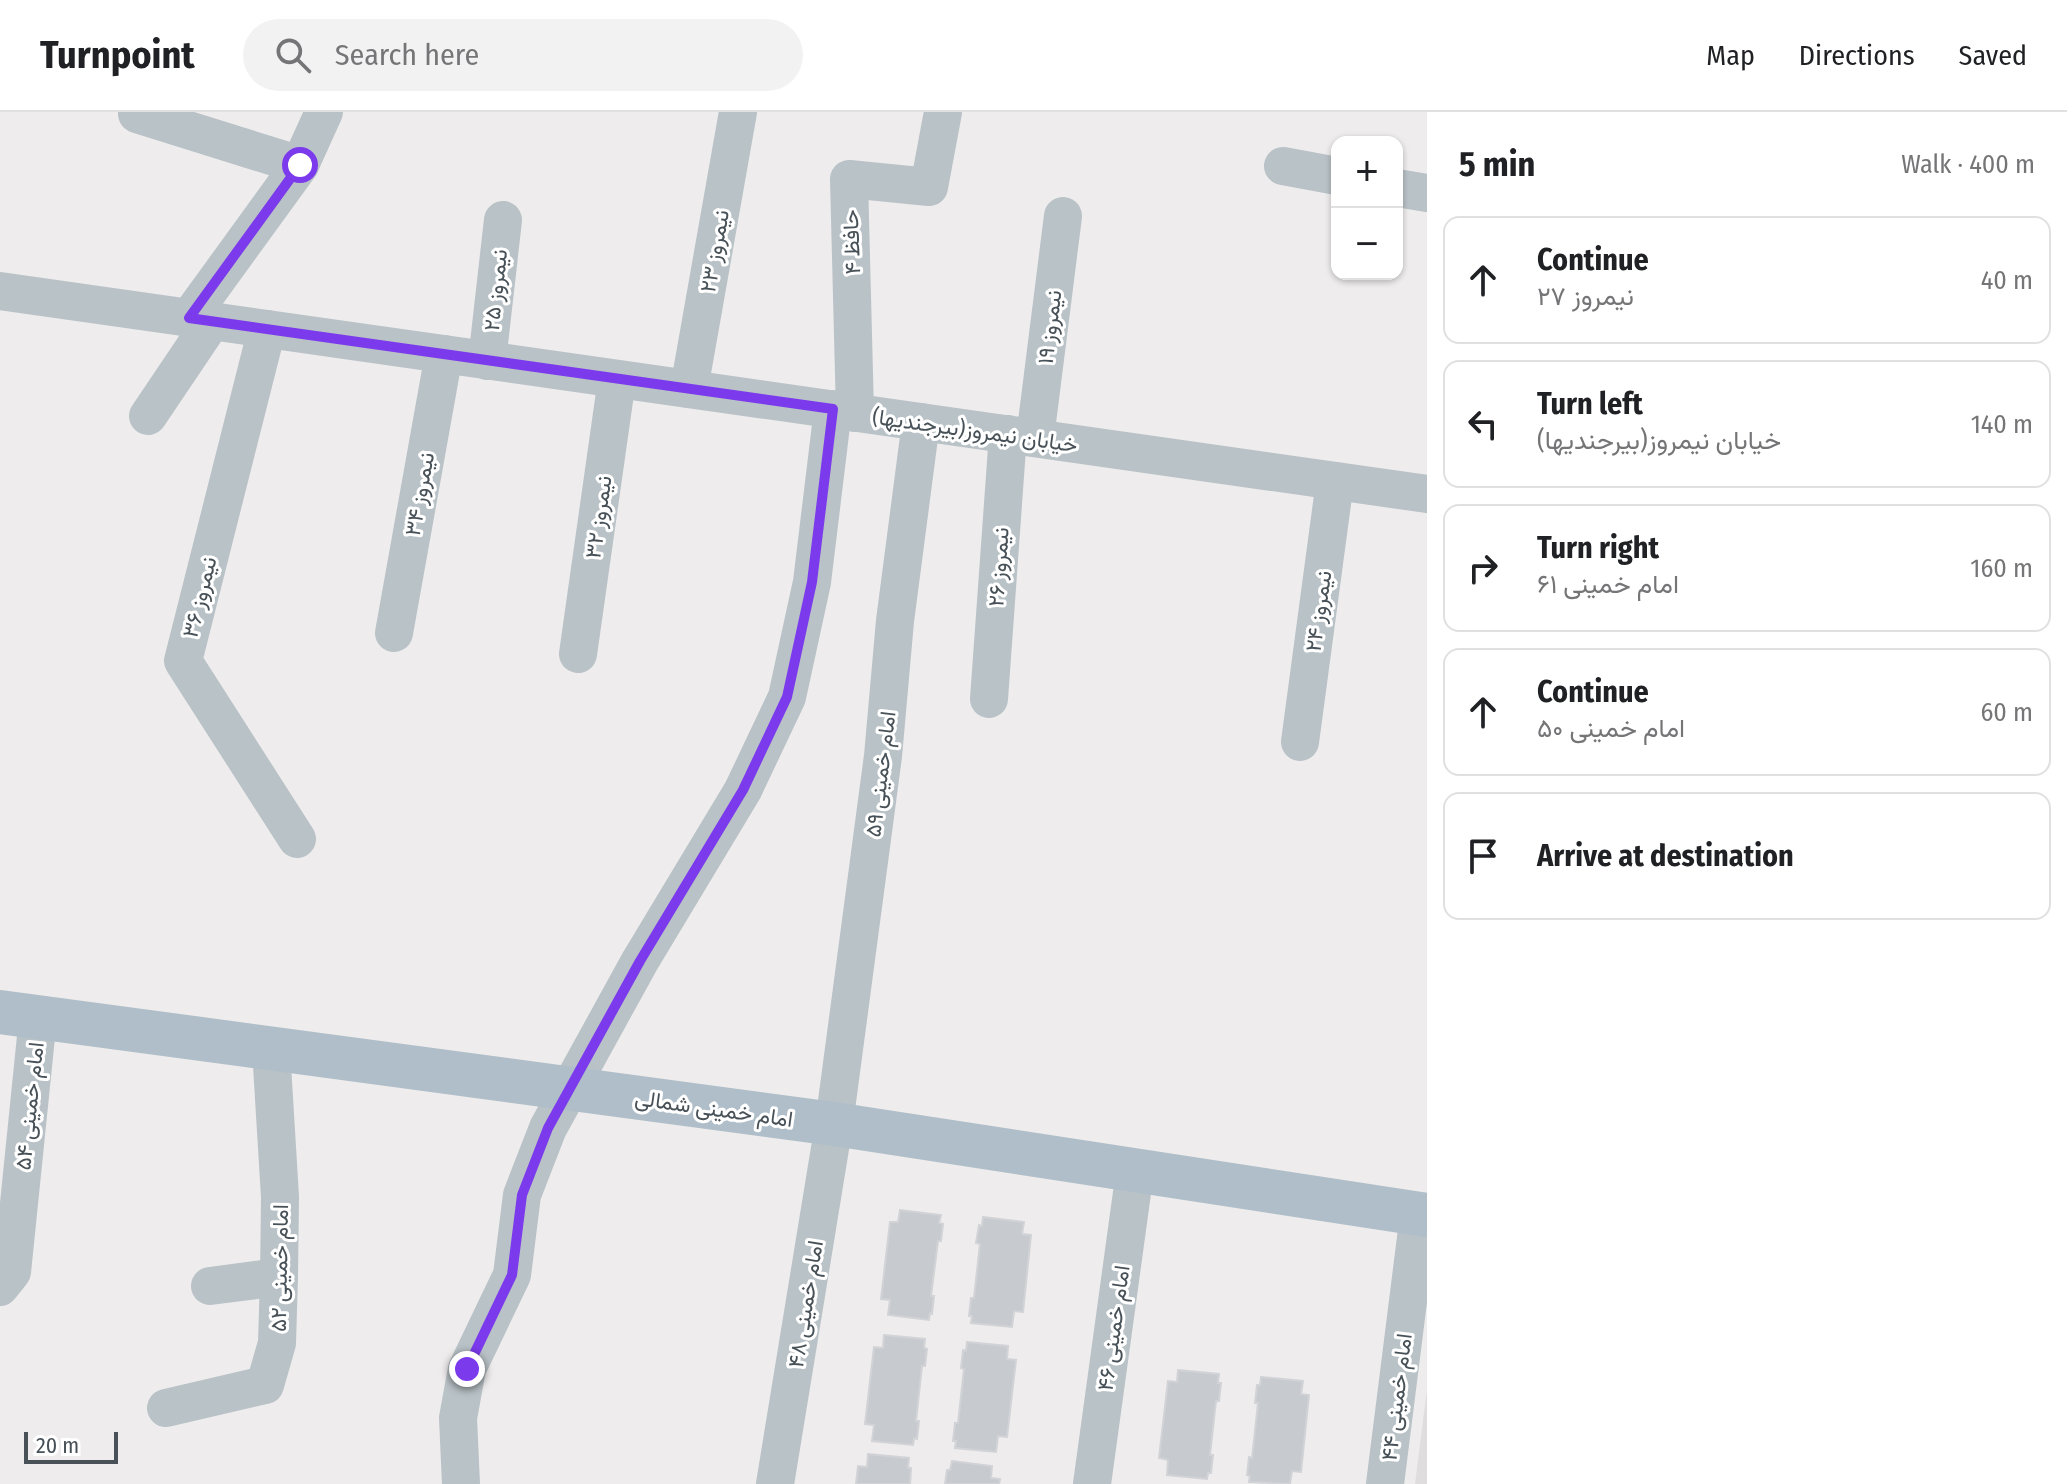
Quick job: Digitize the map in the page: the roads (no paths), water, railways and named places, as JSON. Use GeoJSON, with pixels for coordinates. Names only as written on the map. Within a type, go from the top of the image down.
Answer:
{"type":"FeatureCollection","features":[{"type":"Feature","properties":{"kind":"main road","name":"امام خمینی شمالی"},"geometry":{"type":"LineString","coordinates":[[19,1015],[834,1124],[1423,1214]]}},
{"type":"Feature","properties":{"kind":"street"},"geometry":{"type":"LineString","coordinates":[[148,416],[201,320],[300,165],[324,112]]}},
{"type":"Feature","properties":{"kind":"street","name":"نیمروز ۲۳"},"geometry":{"type":"LineString","coordinates":[[689,389],[738,112]]}},
{"type":"Feature","properties":{"kind":"street","name":"حافظ ۴"},"geometry":{"type":"LineString","coordinates":[[844,411],[849,179],[929,187],[943,112]]}},
{"type":"Feature","properties":{"kind":"street"},"geometry":{"type":"LineString","coordinates":[[137,114],[300,165]]}},
{"type":"Feature","properties":{"kind":"street"},"geometry":{"type":"LineString","coordinates":[[1283,166],[1331,175]]}},
{"type":"Feature","properties":{"kind":"street"},"geometry":{"type":"LineString","coordinates":[[1403,189],[1427,193]]}},
{"type":"Feature","properties":{"kind":"street","name":"نیمروز ۱۹"},"geometry":{"type":"LineString","coordinates":[[1021,436],[1063,216]]}},
{"type":"Feature","properties":{"kind":"street","name":"نیمروز ۲۵"},"geometry":{"type":"LineString","coordinates":[[487,361],[503,220]]}},
{"type":"Feature","properties":{"kind":"street","name":"خیابان نیمروز(بیرجندیها)"},"geometry":{"type":"LineString","coordinates":[[0,291],[1335,481],[1426,489]]}},
{"type":"Feature","properties":{"kind":"street","name":"نیمروز ۳۶"},"geometry":{"type":"LineString","coordinates":[[267,329],[183,661],[297,839]]}},
{"type":"Feature","properties":{"kind":"street","name":"نیمروز ۳۴"},"geometry":{"type":"LineString","coordinates":[[394,633],[444,354]]}},
{"type":"Feature","properties":{"kind":"street","name":"نیمروز ۳۲"},"geometry":{"type":"LineString","coordinates":[[578,654],[617,379]]}},
{"type":"Feature","properties":{"kind":"street"},"geometry":{"type":"LineString","coordinates":[[461,1484],[458,1418],[467,1369],[512,1275],[522,1195],[548,1128],[640,961],[743,790],[787,697],[844,411]]}},
{"type":"Feature","properties":{"kind":"street","name":"امام خمینی ۵۹"},"geometry":{"type":"LineString","coordinates":[[834,1124],[883,756],[895,621],[921,422]]}},
{"type":"Feature","properties":{"kind":"street","name":"نیمروز ۲۶"},"geometry":{"type":"LineString","coordinates":[[989,699],[1021,436]]}},
{"type":"Feature","properties":{"kind":"street","name":"نیمروز ۲۴"},"geometry":{"type":"LineString","coordinates":[[1300,742],[1335,481]]}},
{"type":"Feature","properties":{"kind":"street","name":"امام خمینی ۵۴"},"geometry":{"type":"LineString","coordinates":[[0,1287],[12,1272],[19,1015]]}},
{"type":"Feature","properties":{"kind":"street","name":"امام خمینی ۵۲"},"geometry":{"type":"LineString","coordinates":[[166,1408],[265,1385],[277,1343],[279,1277],[280,1197],[271,1049]]}},
{"type":"Feature","properties":{"kind":"street","name":"امام خمینی ۴۸"},"geometry":{"type":"LineString","coordinates":[[775,1484],[834,1124]]}},
{"type":"Feature","properties":{"kind":"street","name":"امام خمینی ۴۶"},"geometry":{"type":"LineString","coordinates":[[1092,1484],[1135,1171]]}},
{"type":"Feature","properties":{"kind":"street","name":"امام خمینی ۴۴"},"geometry":{"type":"LineString","coordinates":[[1385,1484],[1423,1214]]}},
{"type":"Feature","properties":{"kind":"street"},"geometry":{"type":"LineString","coordinates":[[210,1286],[279,1277]]}}]}
